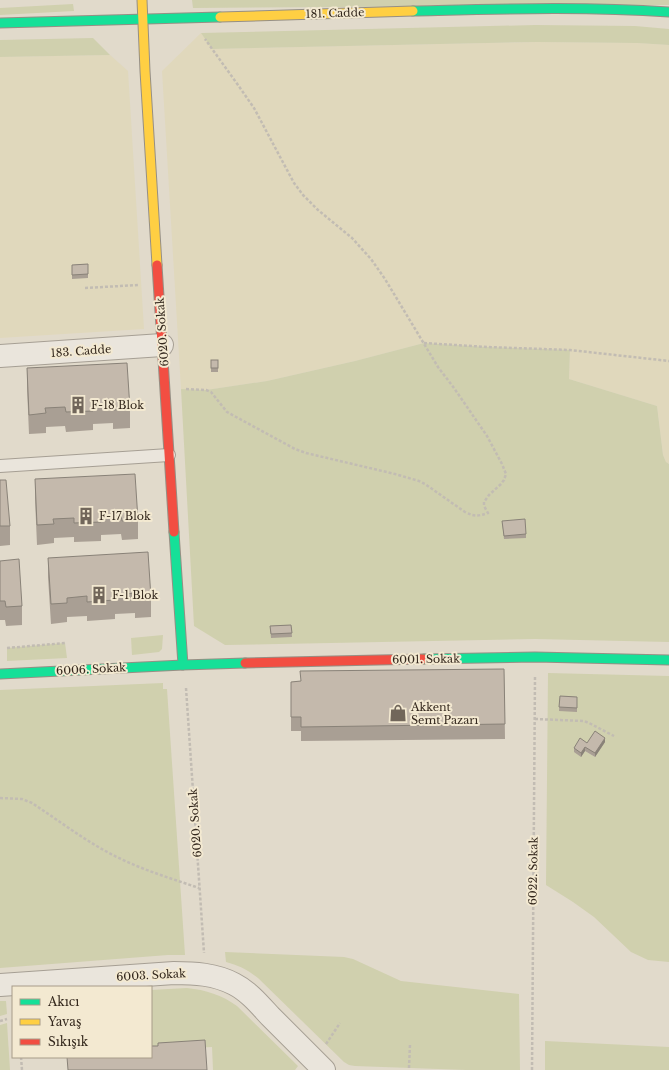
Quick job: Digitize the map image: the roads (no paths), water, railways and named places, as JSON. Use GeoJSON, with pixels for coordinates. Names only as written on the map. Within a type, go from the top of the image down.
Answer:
{"type":"FeatureCollection","features":[{"type":"Feature","properties":{"kind":"street","name":"6020. Sokak"},"geometry":{"type":"LineString","coordinates":[[142,0],[145,71],[183,665]]}},
{"type":"Feature","properties":{"kind":"street","name":"181. Cadde"},"geometry":{"type":"LineString","coordinates":[[0,23],[537,8],[669,12]]}},
{"type":"Feature","properties":{"kind":"street","name":"183. Cadde"},"geometry":{"type":"LineString","coordinates":[[0,356],[162,345]]}},
{"type":"Feature","properties":{"kind":"street","name":"6001. Sokak"},"geometry":{"type":"LineString","coordinates":[[183,665],[535,657],[669,660]]}},
{"type":"Feature","properties":{"kind":"street","name":"6006. Sokak"},"geometry":{"type":"LineString","coordinates":[[0,674],[183,665]]}},
{"type":"Feature","properties":{"kind":"street","name":"6003. Sokak"},"geometry":{"type":"LineString","coordinates":[[0,985],[187,973],[205,966],[250,995],[319,1062]]}},
{"type":"Feature","properties":{"kind":"lane"},"geometry":{"type":"LineString","coordinates":[[0,466],[169,455]]}},
{"type":"Feature","properties":{"kind":"place","name":"F-18 Blok"},"geometry":{"type":"Point","coordinates":[78,405]}},
{"type":"Feature","properties":{"kind":"place","name":"F-17 Blok"},"geometry":{"type":"Point","coordinates":[86,516]}},
{"type":"Feature","properties":{"kind":"place","name":"F-1 Blok"},"geometry":{"type":"Point","coordinates":[99,595]}},
{"type":"Feature","properties":{"kind":"place","name":"Akkent Semt Pazarı"},"geometry":{"type":"Point","coordinates":[398,713]}}]}
